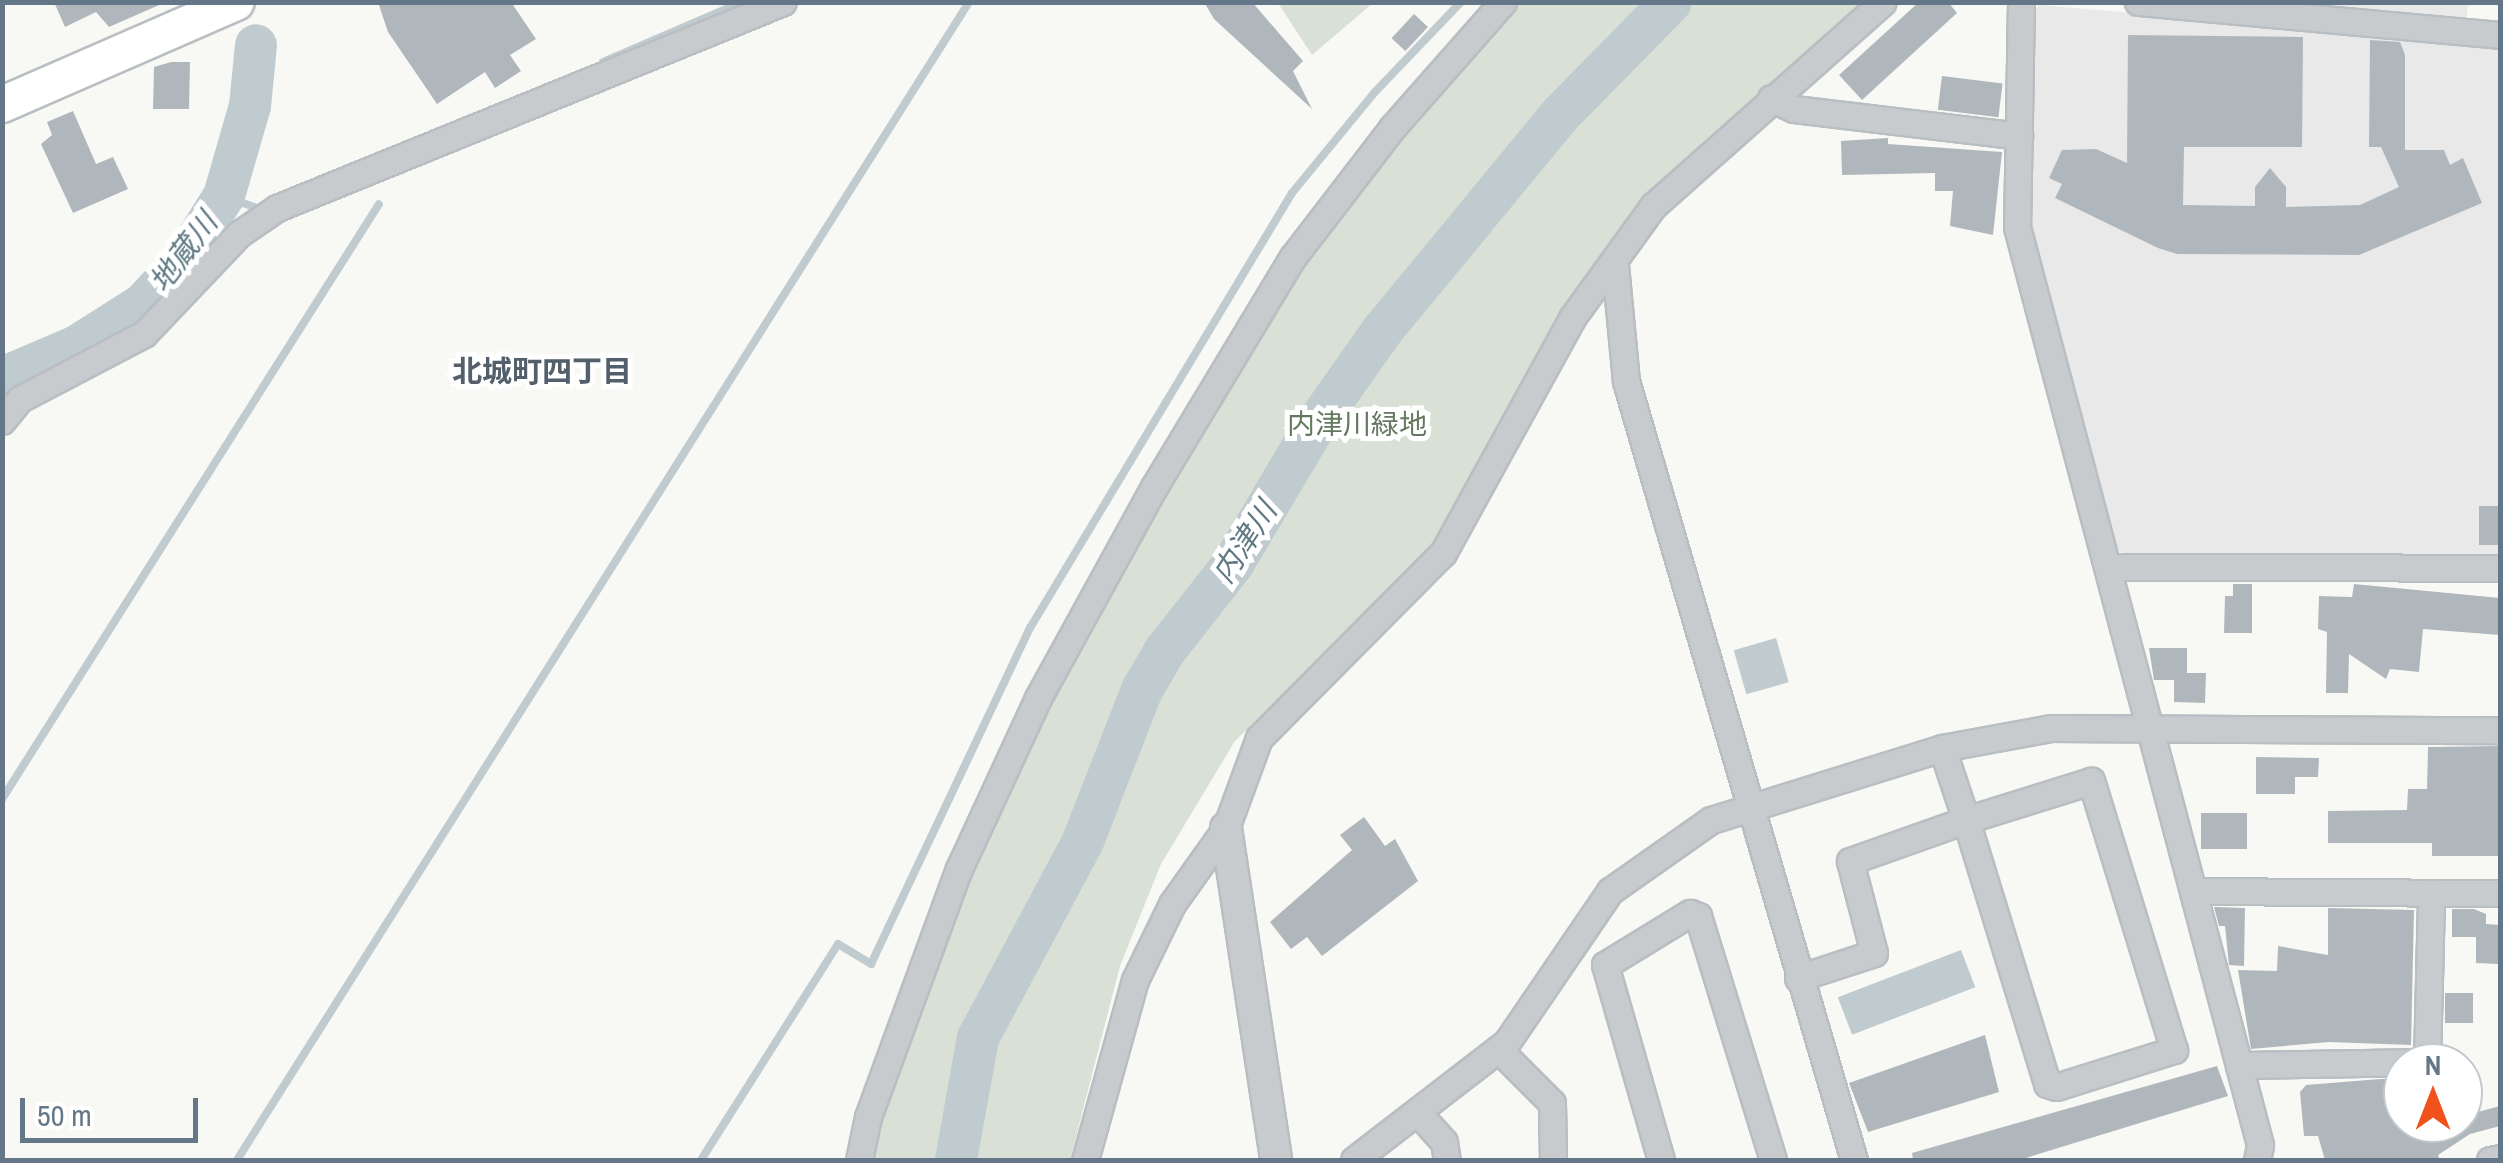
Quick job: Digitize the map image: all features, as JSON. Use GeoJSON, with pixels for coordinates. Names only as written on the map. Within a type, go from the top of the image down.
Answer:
{"type":"FeatureCollection","features":[{"type":"Feature","properties":{"kind":"main road"},"geometry":{"type":"LineString","coordinates":[[2,104],[236,2]]}},
{"type":"Feature","properties":{"kind":"street"},"geometry":{"type":"LineString","coordinates":[[2,422],[20,399],[144,334],[239,234],[278,208],[784,2]]}},
{"type":"Feature","properties":{"kind":"street"},"geometry":{"type":"LineString","coordinates":[[859,1160],[868,1117],[959,869],[1038,698],[1136,520],[1293,258],[1392,128],[1504,2]]}},
{"type":"Feature","properties":{"kind":"street"},"geometry":{"type":"LineString","coordinates":[[1085,1160],[1135,980],[1172,904],[1226,828],[1259,738],[1442,553],[1572,318],[1615,265],[1653,206],[1883,2]]}},
{"type":"Feature","properties":{"kind":"street"},"geometry":{"type":"LineString","coordinates":[[2021,2],[2017,227],[2260,1145],[2257,1160]]}},
{"type":"Feature","properties":{"kind":"street"},"geometry":{"type":"LineString","coordinates":[[2138,2],[2194,4],[2500,35]]}},
{"type":"Feature","properties":{"kind":"street"},"geometry":{"type":"LineString","coordinates":[[1771,98],[1794,110],[2019,136]]}},
{"type":"Feature","properties":{"kind":"street"},"geometry":{"type":"LineString","coordinates":[[1615,265],[1626,381],[1748,810],[1854,1160]]}},
{"type":"Feature","properties":{"kind":"street"},"geometry":{"type":"LineString","coordinates":[[2108,568],[2500,568]]}},
{"type":"Feature","properties":{"kind":"street"},"geometry":{"type":"LineString","coordinates":[[1354,1160],[1498,1048],[1565,966],[1610,891],[1711,820],[1942,748],[2051,728],[2500,730]]}},
{"type":"Feature","properties":{"kind":"street"},"geometry":{"type":"LineString","coordinates":[[1798,978],[1874,952],[1850,861],[1966,820],[2091,781],[2170,1054],[2056,1087],[2047,1084],[1966,820],[1942,748]]}},
{"type":"Feature","properties":{"kind":"street"},"geometry":{"type":"LineString","coordinates":[[1226,828],[1276,1160]]}},
{"type":"Feature","properties":{"kind":"street"},"geometry":{"type":"LineString","coordinates":[[2193,891],[2500,894]]}},
{"type":"Feature","properties":{"kind":"street"},"geometry":{"type":"LineString","coordinates":[[2239,1065],[2427,1062],[2431,894]]}},
{"type":"Feature","properties":{"kind":"street"},"geometry":{"type":"LineString","coordinates":[[1661,1160],[1605,965],[1690,914],[1698,916],[1773,1160]]}},
{"type":"Feature","properties":{"kind":"street"},"geometry":{"type":"LineString","coordinates":[[1498,1048],[1552,1102],[1554,1160]]}},
{"type":"Feature","properties":{"kind":"street"},"geometry":{"type":"LineString","coordinates":[[1417,1112],[1444,1142],[1447,1160]]}},
{"type":"Feature","properties":{"kind":"street"},"geometry":{"type":"LineString","coordinates":[[2490,1160],[2500,1158]]}},
{"type":"Feature","properties":{"kind":"shaded area"},"geometry":{"type":"Polygon","coordinates":[[[2266,3],[2468,3],[2466,21],[2266,3]]]}},
{"type":"Feature","properties":{"kind":"shaded area"},"geometry":{"type":"Polygon","coordinates":[[[2039,5],[2500,45],[2500,558],[2123,553],[2114,547],[2029,224],[2031,14],[2039,5]]]}},
{"type":"Feature","properties":{"kind":"shaded area"},"geometry":{"type":"Polygon","coordinates":[[[1776,638],[1789,682],[1746,694],[1734,650],[1776,638]]]}},
{"type":"Feature","properties":{"kind":"shaded area"},"geometry":{"type":"Polygon","coordinates":[[[1961,950],[1975,987],[1852,1035],[1838,997],[1961,950]]]}},
{"type":"Feature","properties":{"kind":"green space"},"geometry":{"type":"Polygon","coordinates":[[[1278,3],[1373,3],[1312,55],[1278,3]]]}},
{"type":"Feature","properties":{"kind":"green space","name":"内津川緑地"},"geometry":{"type":"Polygon","coordinates":[[[1513,3],[1866,3],[1702,143],[1643,204],[1433,549],[1235,741],[1161,864],[1120,966],[1070,1160],[867,1160],[880,1100],[958,892],[1018,759],[1118,567],[1300,263],[1395,132],[1513,3]]]}},
{"type":"Feature","properties":{"kind":"building"},"geometry":{"type":"Polygon","coordinates":[[[54,2],[166,2],[109,27],[96,12],[65,27],[54,2]]]}},
{"type":"Feature","properties":{"kind":"building"},"geometry":{"type":"Polygon","coordinates":[[[378,2],[511,2],[536,39],[510,55],[521,71],[495,88],[485,72],[437,104],[388,32],[378,2]]]}},
{"type":"Feature","properties":{"kind":"building"},"geometry":{"type":"Polygon","coordinates":[[[1204,2],[1252,2],[1303,61],[1293,71],[1312,109],[1214,19],[1204,2]]]}},
{"type":"Feature","properties":{"kind":"building"},"geometry":{"type":"Polygon","coordinates":[[[1919,2],[1948,2],[1957,13],[1862,100],[1839,75],[1919,2]]]}},
{"type":"Feature","properties":{"kind":"building"},"geometry":{"type":"Polygon","coordinates":[[[1414,14],[1428,27],[1405,51],[1391,38],[1414,14]]]}},
{"type":"Feature","properties":{"kind":"building"},"geometry":{"type":"Polygon","coordinates":[[[2128,35],[2303,37],[2302,147],[2184,147],[2183,205],[2255,206],[2255,187],[2270,168],[2286,187],[2286,207],[2360,205],[2399,187],[2381,147],[2369,147],[2370,40],[2400,42],[2405,55],[2405,150],[2444,150],[2450,165],[2463,158],[2482,203],[2359,255],[2177,254],[2158,248],[2055,198],[2062,184],[2049,178],[2062,150],[2096,149],[2127,163],[2128,35]]]}},
{"type":"Feature","properties":{"kind":"building"},"geometry":{"type":"Polygon","coordinates":[[[190,62],[189,109],[153,109],[154,67],[190,62]]]}},
{"type":"Feature","properties":{"kind":"building"},"geometry":{"type":"Polygon","coordinates":[[[1942,76],[2003,83],[1998,117],[1938,110],[1942,76]]]}},
{"type":"Feature","properties":{"kind":"building"},"geometry":{"type":"Polygon","coordinates":[[[73,111],[96,164],[113,157],[128,189],[73,213],[41,144],[52,135],[47,122],[73,111]]]}},
{"type":"Feature","properties":{"kind":"building"},"geometry":{"type":"Polygon","coordinates":[[[1888,138],[1888,144],[2002,152],[1993,235],[1950,226],[1953,191],[1935,191],[1935,173],[1842,175],[1841,141],[1888,138]]]}},
{"type":"Feature","properties":{"kind":"building"},"geometry":{"type":"Polygon","coordinates":[[[2479,506],[2500,506],[2500,545],[2479,545],[2479,506]]]}},
{"type":"Feature","properties":{"kind":"building"},"geometry":{"type":"Polygon","coordinates":[[[2233,584],[2252,584],[2252,633],[2224,633],[2225,596],[2233,596],[2233,584]]]}},
{"type":"Feature","properties":{"kind":"building"},"geometry":{"type":"Polygon","coordinates":[[[2354,584],[2500,598],[2500,635],[2423,629],[2419,672],[2390,669],[2386,679],[2349,654],[2348,693],[2326,693],[2327,632],[2318,629],[2319,596],[2352,597],[2354,584]]]}},
{"type":"Feature","properties":{"kind":"building"},"geometry":{"type":"Polygon","coordinates":[[[2149,648],[2187,648],[2187,673],[2206,673],[2205,703],[2174,702],[2174,680],[2154,680],[2149,648]]]}},
{"type":"Feature","properties":{"kind":"building"},"geometry":{"type":"Polygon","coordinates":[[[2500,746],[2500,856],[2432,856],[2432,843],[2328,843],[2328,811],[2407,810],[2408,789],[2427,789],[2428,747],[2500,746]]]}},
{"type":"Feature","properties":{"kind":"building"},"geometry":{"type":"Polygon","coordinates":[[[2256,757],[2319,758],[2318,777],[2295,777],[2295,794],[2256,794],[2256,757]]]}},
{"type":"Feature","properties":{"kind":"building"},"geometry":{"type":"Polygon","coordinates":[[[2201,813],[2247,813],[2247,849],[2201,849],[2201,813]]]}},
{"type":"Feature","properties":{"kind":"building"},"geometry":{"type":"Polygon","coordinates":[[[1364,817],[1385,846],[1395,839],[1418,881],[1322,956],[1307,937],[1291,949],[1270,922],[1352,850],[1340,835],[1364,817]]]}},
{"type":"Feature","properties":{"kind":"building"},"geometry":{"type":"Polygon","coordinates":[[[2214,907],[2245,908],[2244,966],[2229,965],[2225,926],[2219,926],[2214,907]]]}},
{"type":"Feature","properties":{"kind":"building"},"geometry":{"type":"Polygon","coordinates":[[[2328,908],[2414,910],[2411,1043],[2329,1042],[2251,1049],[2238,970],[2277,971],[2278,946],[2328,955],[2328,908]]]}},
{"type":"Feature","properties":{"kind":"building"},"geometry":{"type":"Polygon","coordinates":[[[2452,909],[2474,909],[2486,914],[2486,924],[2500,925],[2500,964],[2476,963],[2476,937],[2452,937],[2452,909]]]}},
{"type":"Feature","properties":{"kind":"building"},"geometry":{"type":"Polygon","coordinates":[[[2445,993],[2473,993],[2473,1023],[2445,1023],[2445,993]]]}},
{"type":"Feature","properties":{"kind":"building"},"geometry":{"type":"Polygon","coordinates":[[[1985,1035],[1999,1092],[1868,1132],[1849,1083],[1985,1035]]]}},
{"type":"Feature","properties":{"kind":"building"},"geometry":{"type":"Polygon","coordinates":[[[2217,1066],[2228,1096],[2019,1160],[1913,1160],[1912,1153],[2217,1066]]]}},
{"type":"Feature","properties":{"kind":"building"},"geometry":{"type":"Polygon","coordinates":[[[2383,1079],[2383,1143],[2456,1143],[2438,1155],[2440,1160],[2325,1160],[2318,1136],[2304,1136],[2300,1092],[2306,1085],[2383,1079]]]}},
{"type":"Feature","properties":{"kind":"building"},"geometry":{"type":"Polygon","coordinates":[[[2500,1106],[2500,1126],[2483,1131],[2483,1111],[2500,1106]]]}},
{"type":"Feature","properties":{"kind":"waterway"},"geometry":{"type":"LineString","coordinates":[[603,62],[742,2]]}},
{"type":"Feature","properties":{"kind":"waterway"},"geometry":{"type":"LineString","coordinates":[[237,1160],[969,2]]}},
{"type":"Feature","properties":{"kind":"waterway"},"geometry":{"type":"LineString","coordinates":[[701,1160],[838,944],[871,964],[1030,628],[1292,193],[1374,93],[1461,2]]}},
{"type":"Feature","properties":{"kind":"waterway","name":"内津川"},"geometry":{"type":"LineString","coordinates":[[956,1160],[978,1038],[1083,841],[1142,690],[1164,652],[1233,564],[1313,429],[1382,331],[1560,115],[1671,2]]}},
{"type":"Feature","properties":{"kind":"waterway","name":"地蔵川"},"geometry":{"type":"LineString","coordinates":[[2,378],[77,346],[143,304],[183,261],[224,196],[250,106],[256,45]]}},
{"type":"Feature","properties":{"kind":"waterway"},"geometry":{"type":"LineString","coordinates":[[224,196],[260,209]]}},
{"type":"Feature","properties":{"kind":"waterway"},"geometry":{"type":"LineString","coordinates":[[2,799],[379,204]]}},
{"type":"Feature","properties":{"kind":"district","name":"北城町四丁目"},"geometry":{"type":"Point","coordinates":[542,371]}}]}
